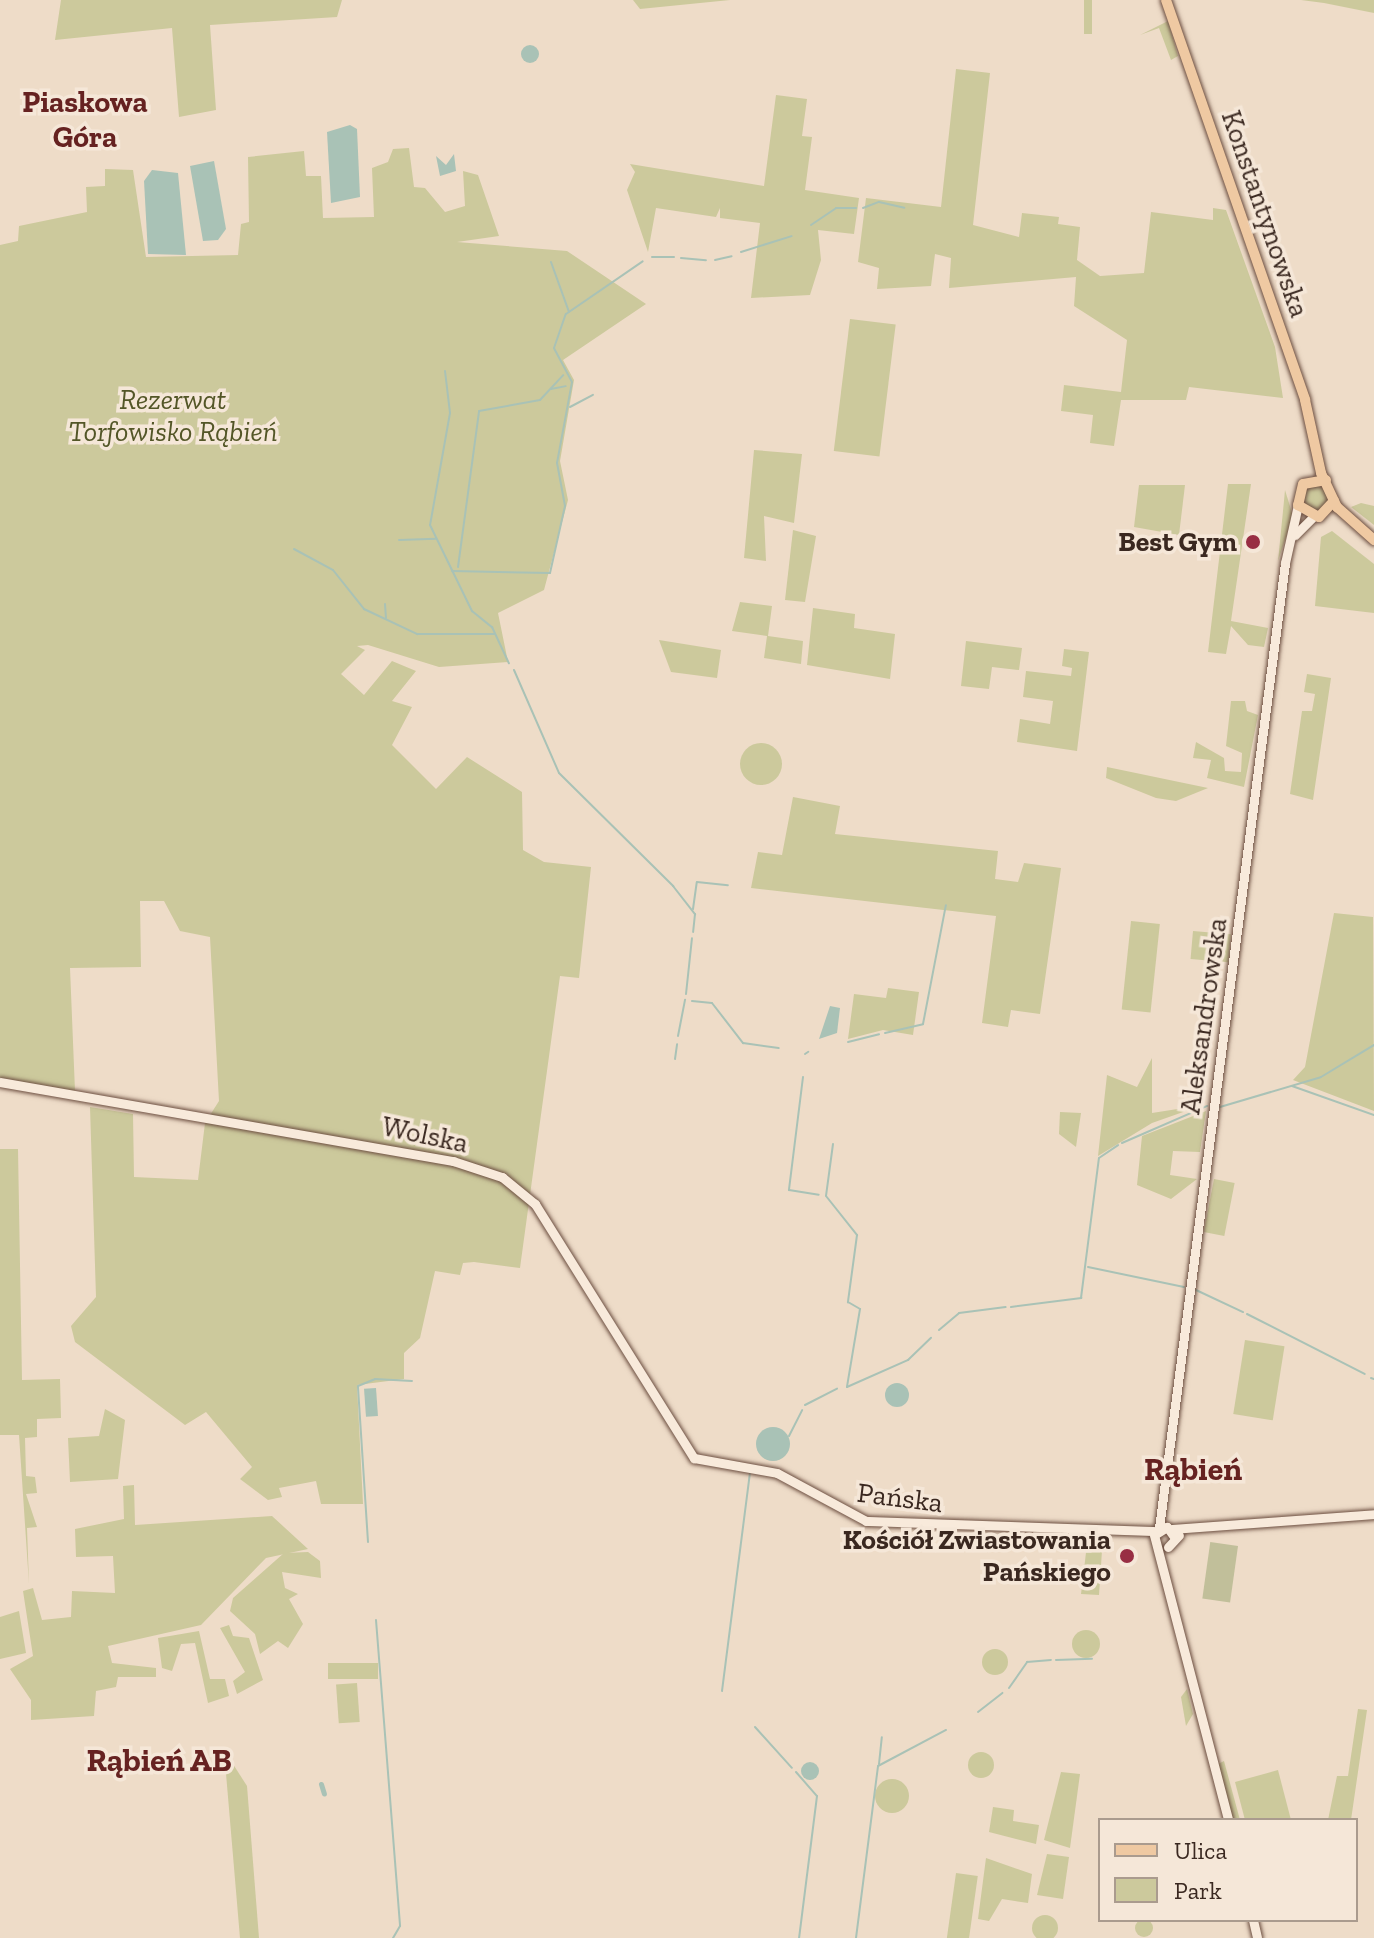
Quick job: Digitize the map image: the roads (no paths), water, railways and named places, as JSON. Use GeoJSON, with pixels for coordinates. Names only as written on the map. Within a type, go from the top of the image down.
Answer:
{"type":"FeatureCollection","features":[{"type":"Feature","properties":{"kind":"main road","name":"Konstantynowska"},"geometry":{"type":"LineString","coordinates":[[1166,0],[1326,480]]}},
{"type":"Feature","properties":{"kind":"main road","name":"Konstantynowska"},"geometry":{"type":"LineString","coordinates":[[1310,479],[1315,445]]}},
{"type":"Feature","properties":{"kind":"main road"},"geometry":{"type":"LineString","coordinates":[[1364,533],[1298,505],[1298,492],[1310,479],[1326,480],[1335,499],[1364,533],[1374,540]]}},
{"type":"Feature","properties":{"kind":"main road"},"geometry":{"type":"LineString","coordinates":[[1318,516],[1335,499]]}},
{"type":"Feature","properties":{"kind":"street","name":"Aleksandrowska"},"geometry":{"type":"LineString","coordinates":[[1226,1818],[1172,1601],[1164,1536],[1167,1485],[1286,553],[1298,505]]}},
{"type":"Feature","properties":{"kind":"street","name":"Aleksandrowska"},"geometry":{"type":"LineString","coordinates":[[1286,553],[1318,516]]}},
{"type":"Feature","properties":{"kind":"street","name":"Wolska"},"geometry":{"type":"LineString","coordinates":[[0,1082],[393,1150],[502,1177],[535,1204],[694,1458]]}},
{"type":"Feature","properties":{"kind":"street","name":"Pańska"},"geometry":{"type":"LineString","coordinates":[[694,1458],[777,1473],[866,1521],[1164,1536],[1233,1525],[1374,1514]]}},
{"type":"Feature","properties":{"kind":"waterway"},"geometry":{"type":"LineString","coordinates":[[863,208],[879,202],[904,208]]}},
{"type":"Feature","properties":{"kind":"waterway"},"geometry":{"type":"LineString","coordinates":[[811,225],[836,208],[856,208]]}},
{"type":"Feature","properties":{"kind":"waterway"},"geometry":{"type":"LineString","coordinates":[[741,252],[792,236]]}},
{"type":"Feature","properties":{"kind":"waterway"},"geometry":{"type":"LineString","coordinates":[[715,260],[732,256]]}},
{"type":"Feature","properties":{"kind":"waterway"},"geometry":{"type":"LineString","coordinates":[[652,257],[674,257]]}},
{"type":"Feature","properties":{"kind":"waterway"},"geometry":{"type":"LineString","coordinates":[[681,258],[706,260]]}},
{"type":"Feature","properties":{"kind":"waterway"},"geometry":{"type":"LineString","coordinates":[[452,571],[550,573],[565,506],[557,463],[572,382],[554,348],[566,314],[643,261]]}},
{"type":"Feature","properties":{"kind":"waterway"},"geometry":{"type":"LineString","coordinates":[[551,262],[569,312]]}},
{"type":"Feature","properties":{"kind":"waterway"},"geometry":{"type":"LineString","coordinates":[[445,371],[450,413],[430,525],[472,611],[492,627],[509,663]]}},
{"type":"Feature","properties":{"kind":"waterway"},"geometry":{"type":"LineString","coordinates":[[458,567],[479,411],[540,400],[563,375]]}},
{"type":"Feature","properties":{"kind":"waterway"},"geometry":{"type":"LineString","coordinates":[[551,389],[566,386]]}},
{"type":"Feature","properties":{"kind":"waterway"},"geometry":{"type":"LineString","coordinates":[[570,407],[593,395]]}},
{"type":"Feature","properties":{"kind":"waterway"},"geometry":{"type":"LineString","coordinates":[[399,540],[436,539]]}},
{"type":"Feature","properties":{"kind":"waterway"},"geometry":{"type":"LineString","coordinates":[[294,549],[333,570],[364,609],[417,634],[494,634]]}},
{"type":"Feature","properties":{"kind":"waterway"},"geometry":{"type":"LineString","coordinates":[[385,604],[386,618]]}},
{"type":"Feature","properties":{"kind":"waterway"},"geometry":{"type":"LineString","coordinates":[[514,670],[559,773],[673,886],[695,914],[693,932]]}},
{"type":"Feature","properties":{"kind":"waterway"},"geometry":{"type":"LineString","coordinates":[[693,909],[697,882],[728,885]]}},
{"type":"Feature","properties":{"kind":"waterway"},"geometry":{"type":"LineString","coordinates":[[885,1033],[923,1024],[946,905]]}},
{"type":"Feature","properties":{"kind":"waterway"},"geometry":{"type":"LineString","coordinates":[[686,994],[692,938]]}},
{"type":"Feature","properties":{"kind":"waterway"},"geometry":{"type":"LineString","coordinates":[[678,1036],[685,1000]]}},
{"type":"Feature","properties":{"kind":"waterway"},"geometry":{"type":"LineString","coordinates":[[692,1001],[712,1003],[743,1043],[779,1048]]}},
{"type":"Feature","properties":{"kind":"waterway"},"geometry":{"type":"LineString","coordinates":[[848,1042],[879,1034]]}},
{"type":"Feature","properties":{"kind":"waterway"},"geometry":{"type":"LineString","coordinates":[[675,1059],[677,1044]]}},
{"type":"Feature","properties":{"kind":"waterway"},"geometry":{"type":"LineString","coordinates":[[1220,1107],[1321,1077],[1374,1045]]}},
{"type":"Feature","properties":{"kind":"waterway"},"geometry":{"type":"LineString","coordinates":[[803,1077],[789,1190],[819,1195]]}},
{"type":"Feature","properties":{"kind":"waterway"},"geometry":{"type":"LineString","coordinates":[[1292,1086],[1374,1115]]}},
{"type":"Feature","properties":{"kind":"waterway"},"geometry":{"type":"LineString","coordinates":[[1122,1143],[1207,1106]]}},
{"type":"Feature","properties":{"kind":"waterway"},"geometry":{"type":"LineString","coordinates":[[833,1144],[826,1196],[857,1235],[848,1302],[860,1309],[847,1387],[908,1360],[931,1338]]}},
{"type":"Feature","properties":{"kind":"waterway"},"geometry":{"type":"LineString","coordinates":[[1011,1307],[1081,1298],[1099,1158],[1118,1145]]}},
{"type":"Feature","properties":{"kind":"waterway"},"geometry":{"type":"LineString","coordinates":[[1088,1267],[1184,1287]]}},
{"type":"Feature","properties":{"kind":"waterway"},"geometry":{"type":"LineString","coordinates":[[1196,1290],[1243,1312]]}},
{"type":"Feature","properties":{"kind":"waterway"},"geometry":{"type":"LineString","coordinates":[[939,1330],[959,1313],[1006,1307]]}},
{"type":"Feature","properties":{"kind":"waterway"},"geometry":{"type":"LineString","coordinates":[[1247,1314],[1365,1374]]}},
{"type":"Feature","properties":{"kind":"waterway"},"geometry":{"type":"LineString","coordinates":[[368,1542],[358,1386],[375,1379],[412,1381]]}},
{"type":"Feature","properties":{"kind":"waterway"},"geometry":{"type":"LineString","coordinates":[[805,1405],[837,1389]]}},
{"type":"Feature","properties":{"kind":"waterway"},"geometry":{"type":"LineString","coordinates":[[789,1436],[802,1410]]}},
{"type":"Feature","properties":{"kind":"waterway"},"geometry":{"type":"LineString","coordinates":[[722,1691],[750,1473]]}},
{"type":"Feature","properties":{"kind":"waterway"},"geometry":{"type":"LineString","coordinates":[[376,1620],[400,1926],[393,1938]]}},
{"type":"Feature","properties":{"kind":"waterway"},"geometry":{"type":"LineString","coordinates":[[1056,1660],[1092,1659]]}},
{"type":"Feature","properties":{"kind":"waterway"},"geometry":{"type":"LineString","coordinates":[[1009,1688],[1027,1662],[1051,1660]]}},
{"type":"Feature","properties":{"kind":"waterway"},"geometry":{"type":"LineString","coordinates":[[978,1712],[1002,1693]]}},
{"type":"Feature","properties":{"kind":"waterway"},"geometry":{"type":"LineString","coordinates":[[755,1727],[792,1768]]}},
{"type":"Feature","properties":{"kind":"waterway"},"geometry":{"type":"LineString","coordinates":[[856,1938],[878,1766],[946,1730]]}},
{"type":"Feature","properties":{"kind":"waterway"},"geometry":{"type":"LineString","coordinates":[[879,1764],[882,1737]]}},
{"type":"Feature","properties":{"kind":"waterway"},"geometry":{"type":"LineString","coordinates":[[796,1772],[817,1796],[799,1938]]}},
{"type":"Feature","properties":{"kind":"waterway"},"geometry":{"type":"LineString","coordinates":[[321,1784],[324,1794]]}},
{"type":"Feature","properties":{"kind":"place","name":"Best Gym"},"geometry":{"type":"Point","coordinates":[1253,542]}},
{"type":"Feature","properties":{"kind":"place","name":"Kościół Zwiastowania Pańskiego"},"geometry":{"type":"Point","coordinates":[1127,1556]}},
{"type":"Feature","properties":{"kind":"district","name":"Piaskowa Góra"},"geometry":{"type":"Point","coordinates":[85,119]}},
{"type":"Feature","properties":{"kind":"district","name":"Rąbień"},"geometry":{"type":"Point","coordinates":[1193,1469]}},
{"type":"Feature","properties":{"kind":"district","name":"Rąbień AB"},"geometry":{"type":"Point","coordinates":[159,1760]}},
{"type":"Feature","properties":{"kind":"park label","name":"Rezerwat Torfowisko Rąbień"},"geometry":{"type":"Point","coordinates":[173,416]}}]}
